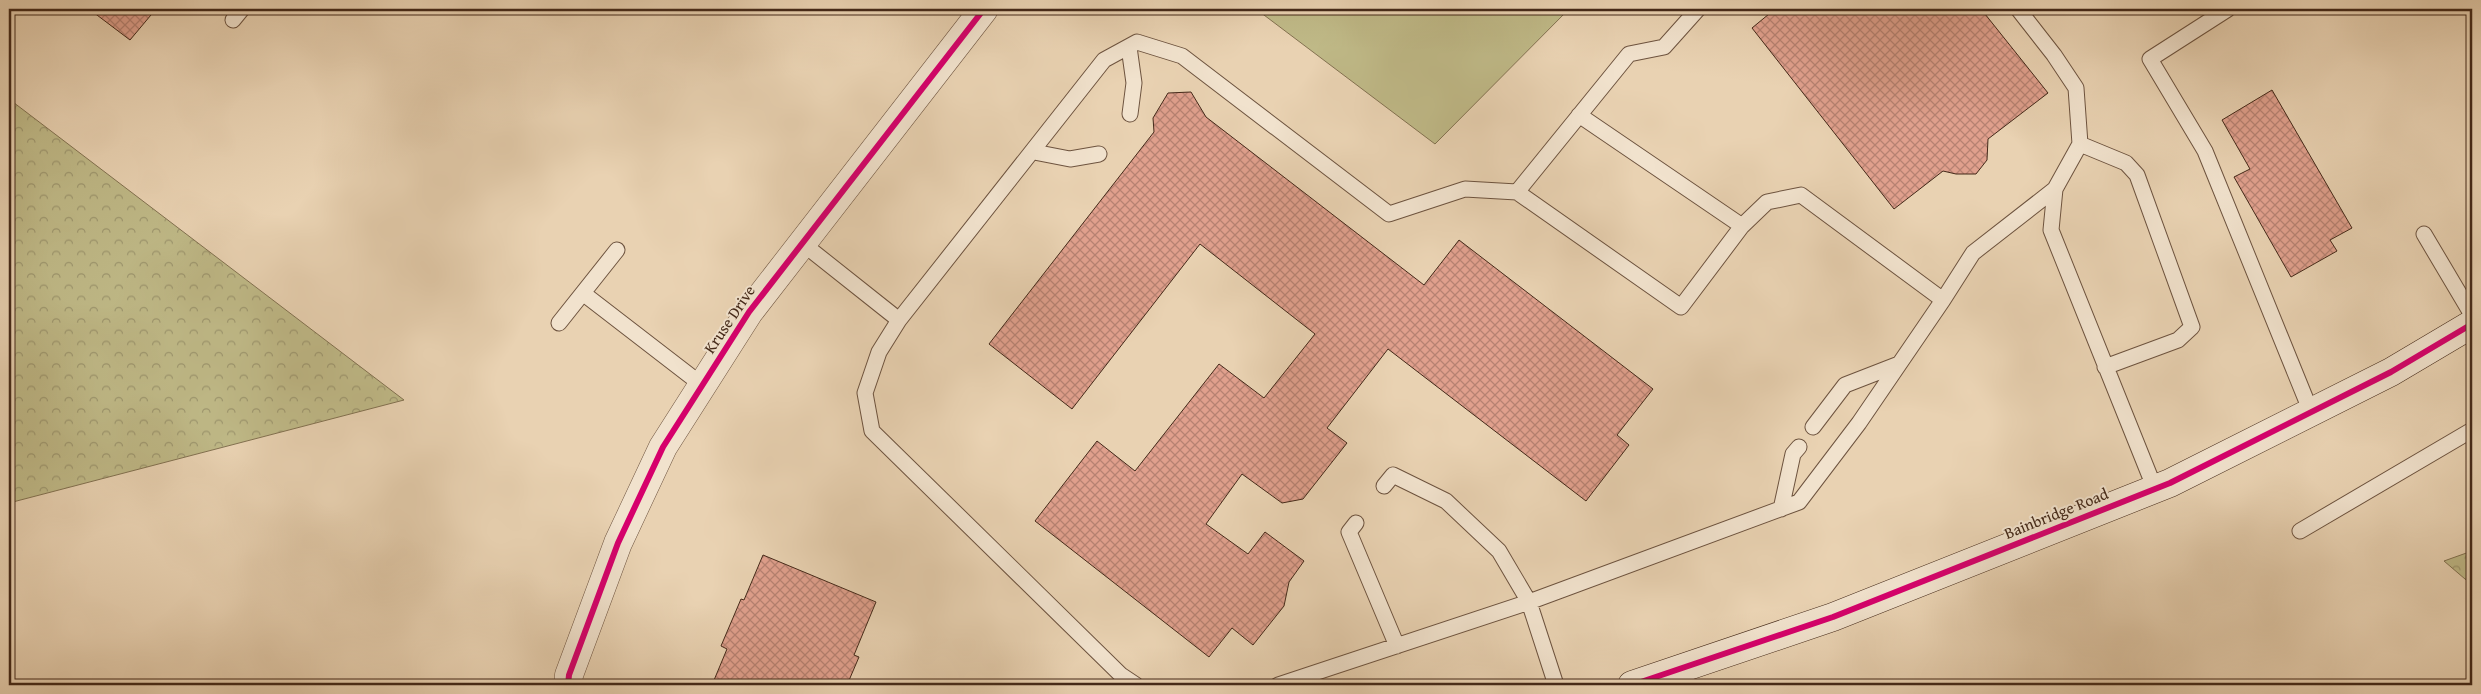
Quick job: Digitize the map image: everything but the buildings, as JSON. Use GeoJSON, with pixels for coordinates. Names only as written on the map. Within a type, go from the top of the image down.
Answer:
{"type":"FeatureCollection","features":[{"type":"Feature","properties":{"kind":"street","name":"Kruse Drive"},"geometry":{"type":"LineString","coordinates":[[568,685],[569,675],[618,543],[662,447],[749,312],[984,9]]}},
{"type":"Feature","properties":{"kind":"street","name":"Bainbridge Road"},"geometry":{"type":"LineString","coordinates":[[1632,685],[1833,617],[2155,489],[2391,372],[2472,324]]}},
{"type":"Feature","properties":{"kind":"lane"},"geometry":{"type":"LineString","coordinates":[[1517,192],[1629,54],[1664,47],[1698,9]]}},
{"type":"Feature","properties":{"kind":"lane"},"geometry":{"type":"LineString","coordinates":[[1278,685],[1529,602],[1799,502],[1859,423],[1973,253],[2055,189],[2080,144],[2076,88],[2054,55],[2018,9]]}},
{"type":"Feature","properties":{"kind":"lane"},"geometry":{"type":"LineString","coordinates":[[2228,9],[2150,59],[2205,151],[2311,412]]}},
{"type":"Feature","properties":{"kind":"lane"},"geometry":{"type":"LineString","coordinates":[[1136,685],[1121,675],[872,431],[865,393],[879,352],[899,320],[1034,152],[1104,60],[1137,42],[1182,56],[1389,214],[1464,189],[1517,192],[1681,307],[1742,226],[1767,202],[1801,195],[1943,300]]}},
{"type":"Feature","properties":{"kind":"lane"},"geometry":{"type":"LineString","coordinates":[[1129,46],[1134,83],[1130,114]]}},
{"type":"Feature","properties":{"kind":"lane"},"geometry":{"type":"LineString","coordinates":[[1579,115],[1742,226]]}},
{"type":"Feature","properties":{"kind":"lane"},"geometry":{"type":"LineString","coordinates":[[2080,144],[2126,163],[2137,175],[2192,327],[2178,340],[2105,367]]}},
{"type":"Feature","properties":{"kind":"lane"},"geometry":{"type":"LineString","coordinates":[[1034,152],[1070,159],[1100,154]]}},
{"type":"Feature","properties":{"kind":"lane"},"geometry":{"type":"LineString","coordinates":[[2055,189],[2051,230],[2155,489]]}},
{"type":"Feature","properties":{"kind":"lane"},"geometry":{"type":"LineString","coordinates":[[2424,234],[2472,315]]}},
{"type":"Feature","properties":{"kind":"lane"},"geometry":{"type":"LineString","coordinates":[[802,243],[899,320]]}},
{"type":"Feature","properties":{"kind":"lane"},"geometry":{"type":"LineString","coordinates":[[559,322],[584,294],[617,250]]}},
{"type":"Feature","properties":{"kind":"lane"},"geometry":{"type":"LineString","coordinates":[[584,294],[702,386]]}},
{"type":"Feature","properties":{"kind":"lane"},"geometry":{"type":"LineString","coordinates":[[1813,427],[1845,386],[1899,364]]}},
{"type":"Feature","properties":{"kind":"lane"},"geometry":{"type":"LineString","coordinates":[[2300,531],[2472,430]]}},
{"type":"Feature","properties":{"kind":"lane"},"geometry":{"type":"LineString","coordinates":[[1781,508],[1793,454],[1799,447]]}},
{"type":"Feature","properties":{"kind":"lane"},"geometry":{"type":"LineString","coordinates":[[1384,486],[1392,475],[1446,501],[1499,550],[1529,602],[1556,685]]}},
{"type":"Feature","properties":{"kind":"lane"},"geometry":{"type":"LineString","coordinates":[[1356,522],[1349,532],[1398,646]]}},
{"type":"Feature","properties":{"kind":"green space"},"geometry":{"type":"Polygon","coordinates":[[[1256,9],[1569,9],[1435,144],[1256,9]]]}},
{"type":"Feature","properties":{"kind":"green space"},"geometry":{"type":"Polygon","coordinates":[[[9,99],[404,400],[9,503],[9,99]]]}},
{"type":"Feature","properties":{"kind":"green space"},"geometry":{"type":"Polygon","coordinates":[[[2472,551],[2472,585],[2444,561],[2472,551]]]}},
{"type":"Feature","properties":{"kind":"cycle path"},"geometry":{"type":"LineString","coordinates":[[568,685],[569,675],[618,543],[663,447],[749,312],[984,9]]}},
{"type":"Feature","properties":{"kind":"cycle path"},"geometry":{"type":"LineString","coordinates":[[1632,685],[1833,617],[2170,483],[2391,372],[2472,324]]}}]}
